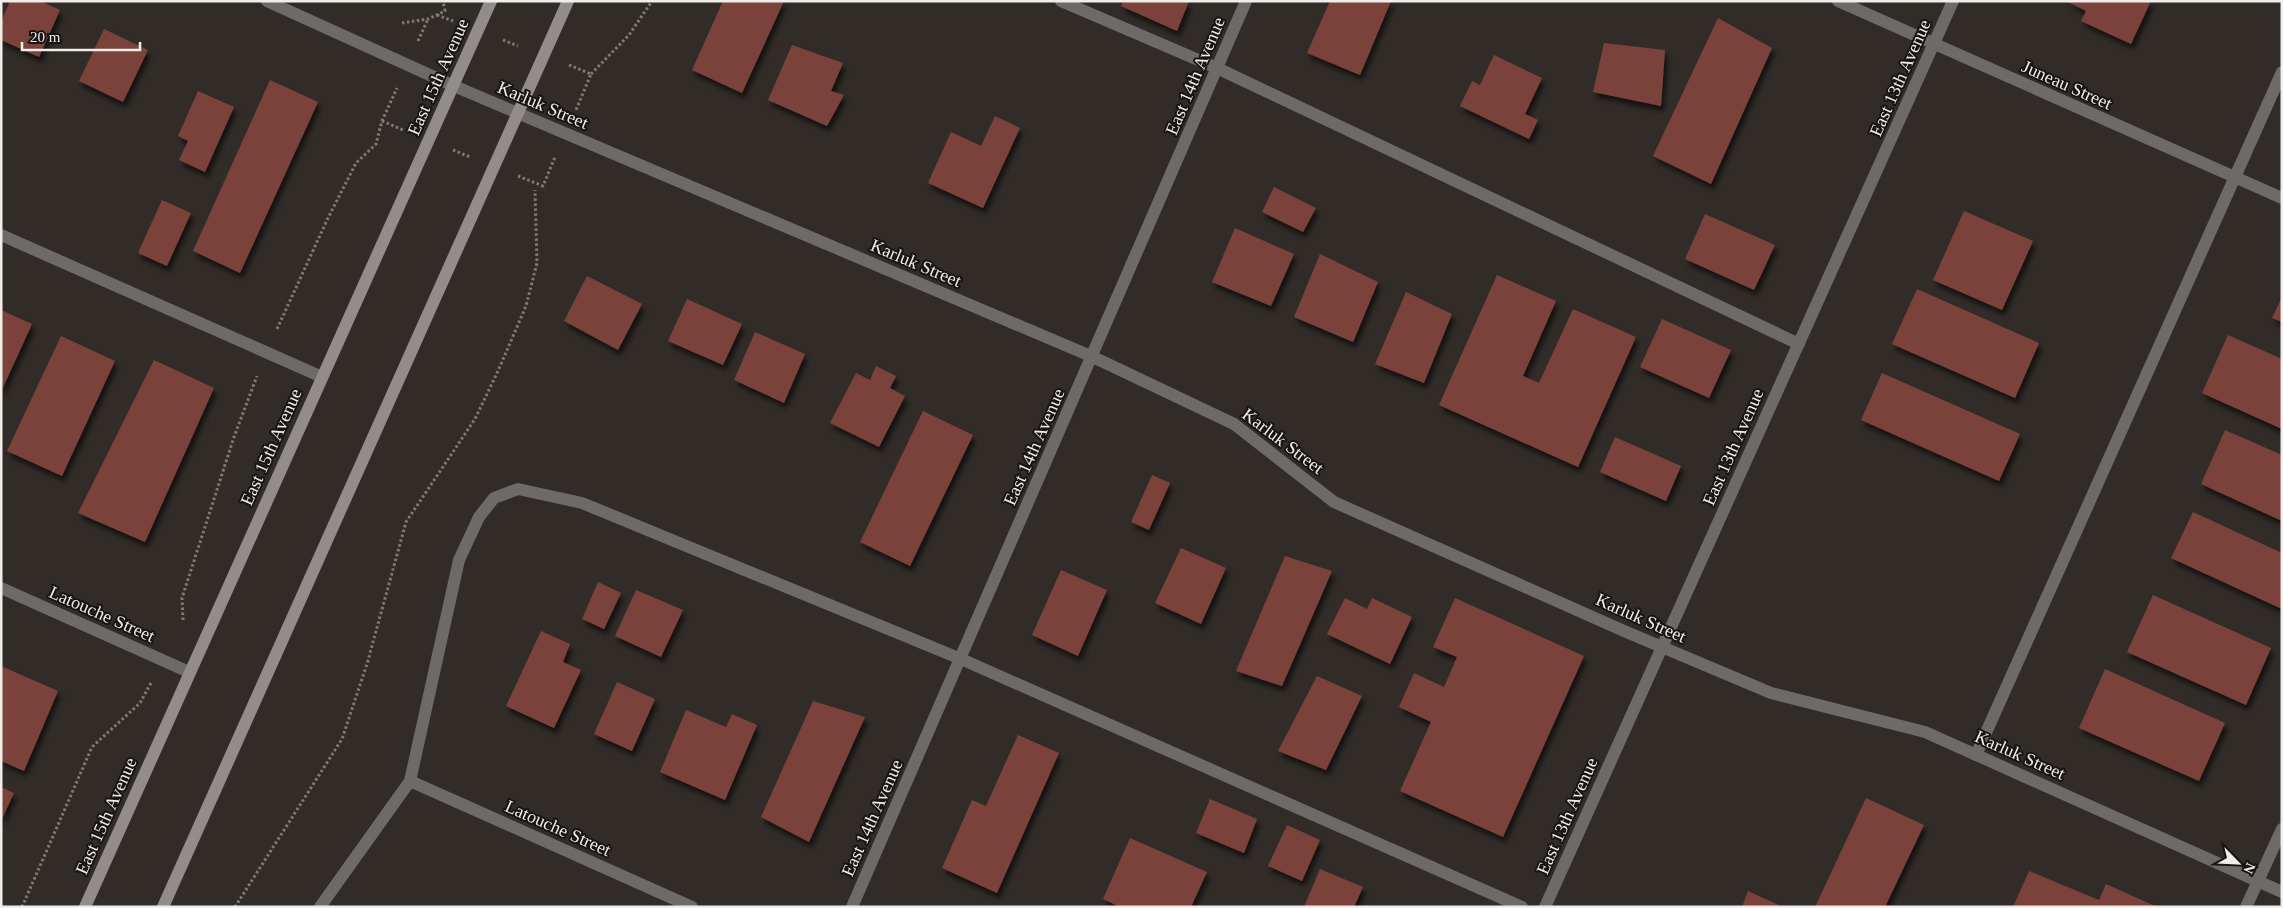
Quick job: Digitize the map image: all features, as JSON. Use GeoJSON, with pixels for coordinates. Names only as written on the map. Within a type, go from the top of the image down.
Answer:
{"type":"FeatureCollection","features":[{"type":"Feature","properties":{"kind":"main road","name":"East 15th Avenue"},"geometry":{"type":"LineString","coordinates":[[85,907],[491,1]]}},
{"type":"Feature","properties":{"kind":"main road"},"geometry":{"type":"LineString","coordinates":[[163,907],[568,1]]}},
{"type":"Feature","properties":{"kind":"street","name":"Karluk Street"},"geometry":{"type":"LineString","coordinates":[[267,1],[454,86],[1093,357],[1234,424],[1334,502],[1662,647],[1771,693],[1925,732],[2282,892]]}},
{"type":"Feature","properties":{"kind":"street"},"geometry":{"type":"LineString","coordinates":[[1061,1],[1217,68],[1799,344]]}},
{"type":"Feature","properties":{"kind":"street","name":"East 14th Avenue"},"geometry":{"type":"LineString","coordinates":[[852,907],[1093,357],[1246,1]]}},
{"type":"Feature","properties":{"kind":"street","name":"Juneau Street"},"geometry":{"type":"LineString","coordinates":[[1838,1],[2282,198]]}},
{"type":"Feature","properties":{"kind":"street","name":"East 13th Avenue"},"geometry":{"type":"LineString","coordinates":[[1545,907],[1953,1]]}},
{"type":"Feature","properties":{"kind":"street"},"geometry":{"type":"LineString","coordinates":[[1976,755],[2282,72]]}},
{"type":"Feature","properties":{"kind":"street"},"geometry":{"type":"LineString","coordinates":[[1,235],[322,377]]}},
{"type":"Feature","properties":{"kind":"street"},"geometry":{"type":"LineString","coordinates":[[320,907],[410,781],[459,560],[479,516],[494,498],[518,489],[582,503],[961,659],[1522,907]]}},
{"type":"Feature","properties":{"kind":"street","name":"Latouche Street"},"geometry":{"type":"LineString","coordinates":[[1,588],[189,672]]}},
{"type":"Feature","properties":{"kind":"street","name":"Latouche Street"},"geometry":{"type":"LineString","coordinates":[[410,781],[692,907]]}},
{"type":"Feature","properties":{"kind":"street"},"geometry":{"type":"LineString","coordinates":[[2246,907],[2282,829]]}},
{"type":"Feature","properties":{"kind":"path"},"geometry":{"type":"LineString","coordinates":[[402,23],[428,19],[445,11],[443,1]]}},
{"type":"Feature","properties":{"kind":"path"},"geometry":{"type":"LineString","coordinates":[[591,74],[630,35],[652,1]]}},
{"type":"Feature","properties":{"kind":"path"},"geometry":{"type":"LineString","coordinates":[[235,907],[342,739],[366,664],[406,522],[432,486],[475,419],[522,314],[537,263],[535,190]]}},
{"type":"Feature","properties":{"kind":"path"},"geometry":{"type":"LineString","coordinates":[[22,907],[92,747],[140,703]]}},
{"type":"Feature","properties":{"kind":"building"},"geometry":{"type":"Polygon","coordinates":[[[10,1],[40,1],[60,10],[39,57],[1,40],[1,22],[10,1]]]}},
{"type":"Feature","properties":{"kind":"building"},"geometry":{"type":"Polygon","coordinates":[[[723,1],[784,1],[742,93],[692,70],[723,1]]]}},
{"type":"Feature","properties":{"kind":"building"},"geometry":{"type":"Polygon","coordinates":[[[1123,1],[1189,1],[1177,31],[1121,6],[1123,1]]]}},
{"type":"Feature","properties":{"kind":"building"},"geometry":{"type":"Polygon","coordinates":[[[1330,1],[1391,1],[1360,75],[1307,53],[1330,1]]]}},
{"type":"Feature","properties":{"kind":"building"},"geometry":{"type":"Polygon","coordinates":[[[2066,1],[2151,1],[2131,44],[2081,21],[2086,11],[2066,1]]]}},
{"type":"Feature","properties":{"kind":"building"},"geometry":{"type":"Polygon","coordinates":[[[1718,18],[1772,48],[1711,184],[1653,156],[1718,18]]]}},
{"type":"Feature","properties":{"kind":"building"},"geometry":{"type":"Polygon","coordinates":[[[104,29],[148,50],[123,102],[79,81],[104,29]]]}},
{"type":"Feature","properties":{"kind":"building"},"geometry":{"type":"Polygon","coordinates":[[[1604,43],[1665,50],[1661,106],[1593,92],[1604,43]]]}},
{"type":"Feature","properties":{"kind":"building"},"geometry":{"type":"Polygon","coordinates":[[[792,45],[843,63],[831,91],[844,95],[827,126],[768,100],[792,45]]]}},
{"type":"Feature","properties":{"kind":"building"},"geometry":{"type":"Polygon","coordinates":[[[1494,55],[1542,78],[1525,114],[1538,120],[1529,139],[1460,106],[1472,81],[1480,85],[1494,55]]]}},
{"type":"Feature","properties":{"kind":"building"},"geometry":{"type":"Polygon","coordinates":[[[270,80],[318,102],[240,273],[193,251],[270,80]]]}},
{"type":"Feature","properties":{"kind":"building"},"geometry":{"type":"Polygon","coordinates":[[[198,91],[234,107],[205,172],[179,160],[188,141],[178,136],[198,91]]]}},
{"type":"Feature","properties":{"kind":"building"},"geometry":{"type":"Polygon","coordinates":[[[995,116],[1020,128],[983,208],[928,183],[951,132],[981,146],[995,116]]]}},
{"type":"Feature","properties":{"kind":"building"},"geometry":{"type":"Polygon","coordinates":[[[1274,187],[1316,208],[1303,232],[1262,212],[1274,187]]]}},
{"type":"Feature","properties":{"kind":"building"},"geometry":{"type":"Polygon","coordinates":[[[162,200],[191,213],[167,266],[138,253],[162,200]]]}},
{"type":"Feature","properties":{"kind":"building"},"geometry":{"type":"Polygon","coordinates":[[[1964,211],[2033,241],[2002,310],[1933,280],[1964,211]]]}},
{"type":"Feature","properties":{"kind":"building"},"geometry":{"type":"Polygon","coordinates":[[[1705,214],[1775,245],[1754,290],[1685,259],[1705,214]]]}},
{"type":"Feature","properties":{"kind":"building"},"geometry":{"type":"Polygon","coordinates":[[[1235,228],[1294,254],[1271,306],[1212,282],[1235,228]]]}},
{"type":"Feature","properties":{"kind":"building"},"geometry":{"type":"Polygon","coordinates":[[[1320,254],[1378,282],[1353,342],[1294,317],[1320,254]]]}},
{"type":"Feature","properties":{"kind":"building"},"geometry":{"type":"Polygon","coordinates":[[[1497,275],[1556,301],[1523,376],[1539,383],[1573,309],[1636,337],[1578,467],[1439,405],[1497,275]]]}},
{"type":"Feature","properties":{"kind":"building"},"geometry":{"type":"Polygon","coordinates":[[[587,276],[642,304],[618,350],[564,321],[587,276]]]}},
{"type":"Feature","properties":{"kind":"building"},"geometry":{"type":"Polygon","coordinates":[[[1917,289],[2039,343],[2015,398],[1892,344],[1917,289]]]}},
{"type":"Feature","properties":{"kind":"building"},"geometry":{"type":"Polygon","coordinates":[[[1406,292],[1452,314],[1424,383],[1375,364],[1406,292]]]}},
{"type":"Feature","properties":{"kind":"building"},"geometry":{"type":"Polygon","coordinates":[[[2282,297],[2282,322],[2272,318],[2282,297]]]}},
{"type":"Feature","properties":{"kind":"building"},"geometry":{"type":"Polygon","coordinates":[[[687,299],[742,324],[723,365],[668,341],[687,299]]]}},
{"type":"Feature","properties":{"kind":"building"},"geometry":{"type":"Polygon","coordinates":[[[1,310],[32,324],[1,392],[1,310]]]}},
{"type":"Feature","properties":{"kind":"building"},"geometry":{"type":"Polygon","coordinates":[[[1662,319],[1731,350],[1709,398],[1640,367],[1662,319]]]}},
{"type":"Feature","properties":{"kind":"building"},"geometry":{"type":"Polygon","coordinates":[[[755,332],[805,354],[784,403],[734,380],[755,332]]]}},
{"type":"Feature","properties":{"kind":"building"},"geometry":{"type":"Polygon","coordinates":[[[2228,335],[2282,359],[2282,429],[2202,393],[2228,335]]]}},
{"type":"Feature","properties":{"kind":"building"},"geometry":{"type":"Polygon","coordinates":[[[61,336],[115,361],[62,476],[7,451],[61,336]]]}},
{"type":"Feature","properties":{"kind":"building"},"geometry":{"type":"Polygon","coordinates":[[[154,360],[214,388],[145,542],[78,513],[154,360]]]}},
{"type":"Feature","properties":{"kind":"building"},"geometry":{"type":"Polygon","coordinates":[[[876,366],[896,376],[890,388],[905,396],[879,447],[830,423],[856,373],[870,380],[876,366]]]}},
{"type":"Feature","properties":{"kind":"building"},"geometry":{"type":"Polygon","coordinates":[[[1882,373],[2020,434],[1999,481],[1861,420],[1882,373]]]}},
{"type":"Feature","properties":{"kind":"building"},"geometry":{"type":"Polygon","coordinates":[[[923,411],[973,435],[910,566],[860,542],[923,411]]]}},
{"type":"Feature","properties":{"kind":"building"},"geometry":{"type":"Polygon","coordinates":[[[2225,430],[2282,455],[2282,521],[2201,484],[2225,430]]]}},
{"type":"Feature","properties":{"kind":"building"},"geometry":{"type":"Polygon","coordinates":[[[1615,437],[1681,466],[1666,501],[1600,472],[1615,437]]]}},
{"type":"Feature","properties":{"kind":"building"},"geometry":{"type":"Polygon","coordinates":[[[1152,475],[1170,483],[1149,530],[1131,522],[1152,475]]]}},
{"type":"Feature","properties":{"kind":"building"},"geometry":{"type":"Polygon","coordinates":[[[2193,512],[2282,553],[2282,609],[2171,558],[2193,512]]]}},
{"type":"Feature","properties":{"kind":"building"},"geometry":{"type":"Polygon","coordinates":[[[1181,548],[1226,568],[1201,624],[1155,603],[1181,548]]]}},
{"type":"Feature","properties":{"kind":"building"},"geometry":{"type":"Polygon","coordinates":[[[1285,556],[1332,571],[1282,686],[1236,671],[1285,556]]]}},
{"type":"Feature","properties":{"kind":"building"},"geometry":{"type":"Polygon","coordinates":[[[1061,570],[1107,590],[1078,656],[1032,635],[1061,570]]]}},
{"type":"Feature","properties":{"kind":"building"},"geometry":{"type":"Polygon","coordinates":[[[598,582],[621,593],[604,629],[582,619],[598,582]]]}},
{"type":"Feature","properties":{"kind":"building"},"geometry":{"type":"Polygon","coordinates":[[[636,590],[683,610],[661,657],[615,636],[636,590]]]}},
{"type":"Feature","properties":{"kind":"building"},"geometry":{"type":"Polygon","coordinates":[[[2153,595],[2271,648],[2246,705],[2127,652],[2153,595]]]}},
{"type":"Feature","properties":{"kind":"building"},"geometry":{"type":"Polygon","coordinates":[[[1345,598],[1367,609],[1372,598],[1412,617],[1390,664],[1327,634],[1345,598]]]}},
{"type":"Feature","properties":{"kind":"building"},"geometry":{"type":"Polygon","coordinates":[[[1455,598],[1584,656],[1503,837],[1400,791],[1431,722],[1399,707],[1414,673],[1444,687],[1457,657],[1433,647],[1455,598]]]}},
{"type":"Feature","properties":{"kind":"building"},"geometry":{"type":"Polygon","coordinates":[[[541,631],[570,644],[563,662],[581,670],[554,728],[506,706],[541,631]]]}},
{"type":"Feature","properties":{"kind":"building"},"geometry":{"type":"Polygon","coordinates":[[[1,666],[58,691],[24,771],[1,761],[1,666]]]}},
{"type":"Feature","properties":{"kind":"building"},"geometry":{"type":"Polygon","coordinates":[[[2105,669],[2225,723],[2199,781],[2079,728],[2105,669]]]}},
{"type":"Feature","properties":{"kind":"building"},"geometry":{"type":"Polygon","coordinates":[[[1317,676],[1362,696],[1326,770],[1278,751],[1317,676]]]}},
{"type":"Feature","properties":{"kind":"building"},"geometry":{"type":"Polygon","coordinates":[[[617,682],[655,699],[632,751],[594,734],[617,682]]]}},
{"type":"Feature","properties":{"kind":"building"},"geometry":{"type":"Polygon","coordinates":[[[813,701],[865,717],[809,842],[761,817],[813,701]]]}},
{"type":"Feature","properties":{"kind":"building"},"geometry":{"type":"Polygon","coordinates":[[[686,710],[726,727],[732,714],[757,725],[725,800],[660,772],[686,710]]]}},
{"type":"Feature","properties":{"kind":"building"},"geometry":{"type":"Polygon","coordinates":[[[1018,735],[1059,753],[997,893],[942,868],[972,800],[986,806],[1018,735]]]}},
{"type":"Feature","properties":{"kind":"building"},"geometry":{"type":"Polygon","coordinates":[[[1,787],[14,793],[1,821],[1,787]]]}},
{"type":"Feature","properties":{"kind":"building"},"geometry":{"type":"Polygon","coordinates":[[[1866,798],[1924,825],[1885,907],[1815,907],[1866,798]]]}},
{"type":"Feature","properties":{"kind":"building"},"geometry":{"type":"Polygon","coordinates":[[[1210,799],[1257,819],[1244,853],[1196,833],[1210,799]]]}},
{"type":"Feature","properties":{"kind":"building"},"geometry":{"type":"Polygon","coordinates":[[[1287,825],[1320,840],[1302,881],[1268,866],[1287,825]]]}},
{"type":"Feature","properties":{"kind":"building"},"geometry":{"type":"Polygon","coordinates":[[[1130,838],[1207,872],[1191,907],[1120,907],[1103,899],[1130,838]]]}},
{"type":"Feature","properties":{"kind":"building"},"geometry":{"type":"Polygon","coordinates":[[[1320,869],[1363,887],[1354,907],[1304,907],[1320,869]]]}},
{"type":"Feature","properties":{"kind":"building"},"geometry":{"type":"Polygon","coordinates":[[[2029,871],[2099,900],[2106,884],[2157,907],[2013,907],[2029,871]]]}},
{"type":"Feature","properties":{"kind":"building"},"geometry":{"type":"Polygon","coordinates":[[[1748,891],[1783,907],[1742,907],[1748,891]]]}}]}
